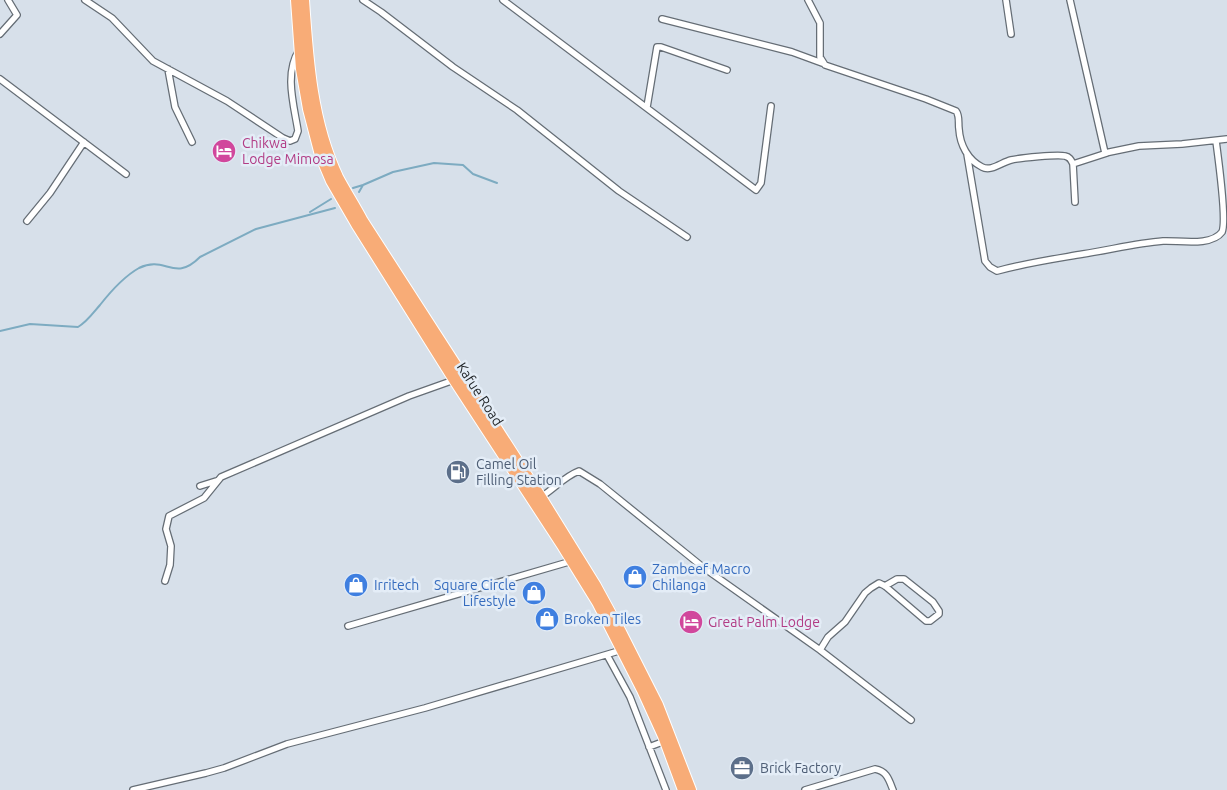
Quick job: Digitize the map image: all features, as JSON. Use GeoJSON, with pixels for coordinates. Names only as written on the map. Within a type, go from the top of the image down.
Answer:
{"type":"FeatureCollection","features":[{"type":"Feature","properties":{"kind":"highway","name":"Kafue Road"},"geometry":{"type":"LineString","coordinates":[[296,0],[308,109],[320,155],[328,174],[356,224],[454,380],[572,562],[622,650],[665,742],[683,790]]}},
{"type":"Feature","properties":{"kind":"highway","name":"Kafue Road"},"geometry":{"type":"LineString","coordinates":[[304,0],[308,54],[317,110],[324,139],[338,177],[363,221],[541,497],[596,586],[658,705],[691,790]]}},
{"type":"Feature","properties":{"kind":"street"},"geometry":{"type":"LineString","coordinates":[[0,34],[17,15],[8,0]]}},
{"type":"Feature","properties":{"kind":"street"},"geometry":{"type":"LineString","coordinates":[[85,0],[112,18],[153,60],[207,89],[282,138],[290,141],[296,139],[298,131],[290,74],[292,63],[300,49]]}},
{"type":"Feature","properties":{"kind":"street"},"geometry":{"type":"LineString","coordinates":[[363,0],[453,67],[517,110],[618,191],[687,236]]}},
{"type":"Feature","properties":{"kind":"street"},"geometry":{"type":"LineString","coordinates":[[504,0],[756,190],[761,183],[771,106]]}},
{"type":"Feature","properties":{"kind":"street"},"geometry":{"type":"LineString","coordinates":[[808,0],[820,23],[820,57],[822,63]]}},
{"type":"Feature","properties":{"kind":"street"},"geometry":{"type":"LineString","coordinates":[[1006,0],[1011,34]]}},
{"type":"Feature","properties":{"kind":"street"},"geometry":{"type":"LineString","coordinates":[[1070,0],[1104,150],[1107,153]]}},
{"type":"Feature","properties":{"kind":"street"},"geometry":{"type":"LineString","coordinates":[[662,19],[792,52],[822,63],[830,68],[926,99],[957,112],[959,134],[967,154],[985,261],[997,271],[1031,262],[1120,247],[1165,241],[1195,242],[1214,237],[1222,231],[1226,216],[1216,141]]}},
{"type":"Feature","properties":{"kind":"street"},"geometry":{"type":"LineString","coordinates":[[647,107],[657,46],[727,70]]}},
{"type":"Feature","properties":{"kind":"street"},"geometry":{"type":"LineString","coordinates":[[168,69],[175,107],[192,142]]}},
{"type":"Feature","properties":{"kind":"street"},"geometry":{"type":"LineString","coordinates":[[0,79],[126,174]]}},
{"type":"Feature","properties":{"kind":"street"},"geometry":{"type":"LineString","coordinates":[[1073,164],[1107,153],[1139,146],[1227,139]]}},
{"type":"Feature","properties":{"kind":"street"},"geometry":{"type":"LineString","coordinates":[[27,221],[50,193],[84,142]]}},
{"type":"Feature","properties":{"kind":"street"},"geometry":{"type":"LineString","coordinates":[[967,154],[977,164],[986,169],[1012,160],[1057,155],[1069,158],[1073,164],[1075,202]]}},
{"type":"Feature","properties":{"kind":"street"},"geometry":{"type":"LineString","coordinates":[[165,581],[170,565],[170,546],[166,529],[169,516],[204,498],[216,481],[224,475],[409,396],[454,380]]}},
{"type":"Feature","properties":{"kind":"street"},"geometry":{"type":"LineString","coordinates":[[541,497],[578,470],[600,484],[704,568],[820,650],[910,720]]}},
{"type":"Feature","properties":{"kind":"street"},"geometry":{"type":"LineString","coordinates":[[200,486],[216,481]]}},
{"type":"Feature","properties":{"kind":"street"},"geometry":{"type":"LineString","coordinates":[[348,626],[572,562]]}},
{"type":"Feature","properties":{"kind":"street"},"geometry":{"type":"LineString","coordinates":[[820,650],[828,637],[845,622],[870,588],[880,584],[886,586],[926,621],[930,621],[939,614],[933,602],[904,579],[897,579],[886,586]]}},
{"type":"Feature","properties":{"kind":"street"},"geometry":{"type":"LineString","coordinates":[[133,790],[224,768],[287,744],[444,703],[622,650]]}},
{"type":"Feature","properties":{"kind":"street"},"geometry":{"type":"LineString","coordinates":[[607,655],[630,697],[666,790]]}},
{"type":"Feature","properties":{"kind":"street"},"geometry":{"type":"LineString","coordinates":[[650,747],[665,742]]}},
{"type":"Feature","properties":{"kind":"street"},"geometry":{"type":"LineString","coordinates":[[805,790],[875,769],[888,777],[893,790]]}},
{"type":"Feature","properties":{"kind":"waterway"},"geometry":{"type":"LineString","coordinates":[[359,192],[363,185],[393,172],[434,163],[463,165],[473,174],[497,183]]}},
{"type":"Feature","properties":{"kind":"waterway"},"geometry":{"type":"LineString","coordinates":[[353,188],[363,185]]}},
{"type":"Feature","properties":{"kind":"waterway"},"geometry":{"type":"LineString","coordinates":[[310,212],[331,199]]}},
{"type":"Feature","properties":{"kind":"waterway"},"geometry":{"type":"LineString","coordinates":[[0,331],[30,324],[78,327],[90,317],[118,285],[139,268],[156,264],[183,268],[200,257],[256,229],[335,208]]}},
{"type":"Feature","properties":{"kind":"place","name":"Chikwa Lodge Mimosa"},"geometry":{"type":"Point","coordinates":[224,151]}},
{"type":"Feature","properties":{"kind":"place","name":"Camel Oil Filling Station"},"geometry":{"type":"Point","coordinates":[458,472]}},
{"type":"Feature","properties":{"kind":"place","name":"Zambeef Macro Chilanga"},"geometry":{"type":"Point","coordinates":[635,577]}},
{"type":"Feature","properties":{"kind":"place","name":"Irritech"},"geometry":{"type":"Point","coordinates":[356,585]}},
{"type":"Feature","properties":{"kind":"place","name":"Square Circle Lifestyle"},"geometry":{"type":"Point","coordinates":[534,593]}},
{"type":"Feature","properties":{"kind":"place","name":"Broken Tiles"},"geometry":{"type":"Point","coordinates":[547,619]}},
{"type":"Feature","properties":{"kind":"place","name":"Great Palm Lodge"},"geometry":{"type":"Point","coordinates":[691,622]}},
{"type":"Feature","properties":{"kind":"place","name":"Brick Factory"},"geometry":{"type":"Point","coordinates":[742,768]}}]}
